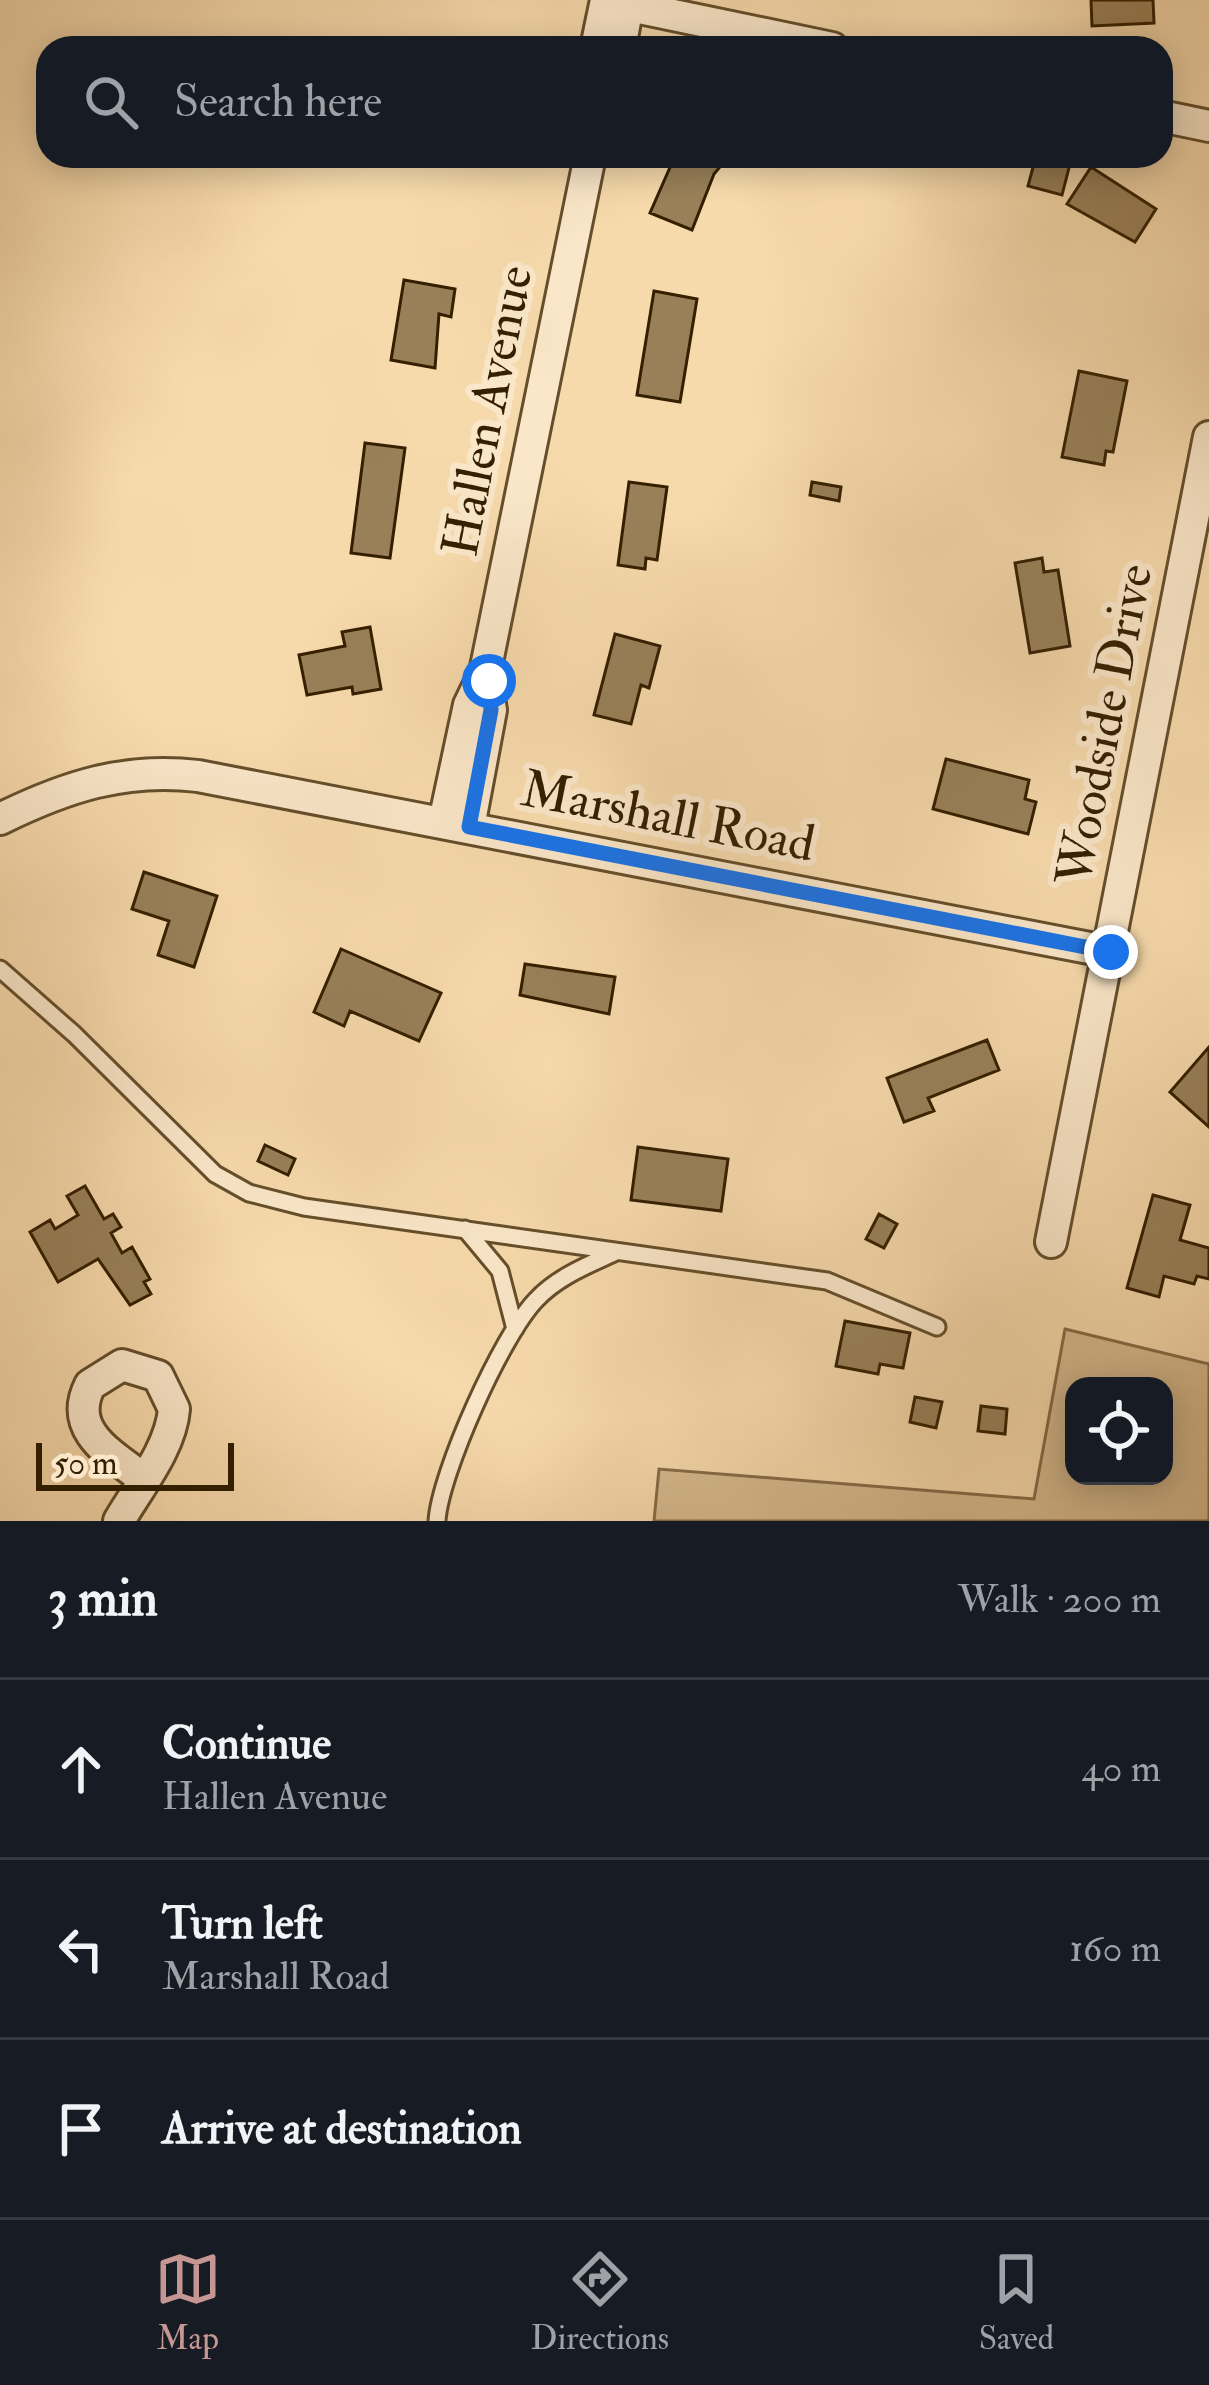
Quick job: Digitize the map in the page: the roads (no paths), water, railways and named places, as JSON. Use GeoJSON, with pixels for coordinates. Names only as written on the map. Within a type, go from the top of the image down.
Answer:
{"type":"FeatureCollection","features":[{"type":"Feature","properties":{"kind":"street"},"geometry":{"type":"LineString","coordinates":[[601,36],[617,2]]}},
{"type":"Feature","properties":{"kind":"street"},"geometry":{"type":"LineString","coordinates":[[617,2],[619,36]]}},
{"type":"Feature","properties":{"kind":"street"},"geometry":{"type":"LineString","coordinates":[[617,2],[776,36]]}},
{"type":"Feature","properties":{"kind":"street"},"geometry":{"type":"LineString","coordinates":[[1173,118],[1209,126]]}},
{"type":"Feature","properties":{"kind":"street","name":"Hallen Avenue"},"geometry":{"type":"LineString","coordinates":[[456,825],[491,710],[485,672],[584,168]]}},
{"type":"Feature","properties":{"kind":"street","name":"Woodside Drive"},"geometry":{"type":"LineString","coordinates":[[1051,1242],[1209,437]]}},
{"type":"Feature","properties":{"kind":"street","name":"Marshall Road"},"geometry":{"type":"LineString","coordinates":[[0,819],[91,781],[156,772],[221,779],[1111,952]]}},
{"type":"Feature","properties":{"kind":"street"},"geometry":{"type":"LineString","coordinates":[[118,1521],[144,1479],[169,1432],[171,1394],[145,1368],[107,1370],[86,1391],[83,1414],[91,1437],[144,1479]]}},
{"type":"Feature","properties":{"kind":"lane"},"geometry":{"type":"LineString","coordinates":[[0,969],[74,1034],[199,1161],[233,1185],[304,1207],[827,1281],[937,1328]]}},
{"type":"Feature","properties":{"kind":"lane"},"geometry":{"type":"LineString","coordinates":[[466,1228],[508,1288],[515,1329]]}},
{"type":"Feature","properties":{"kind":"lane"},"geometry":{"type":"LineString","coordinates":[[437,1521],[452,1460],[515,1329],[539,1296],[618,1250]]}}]}
